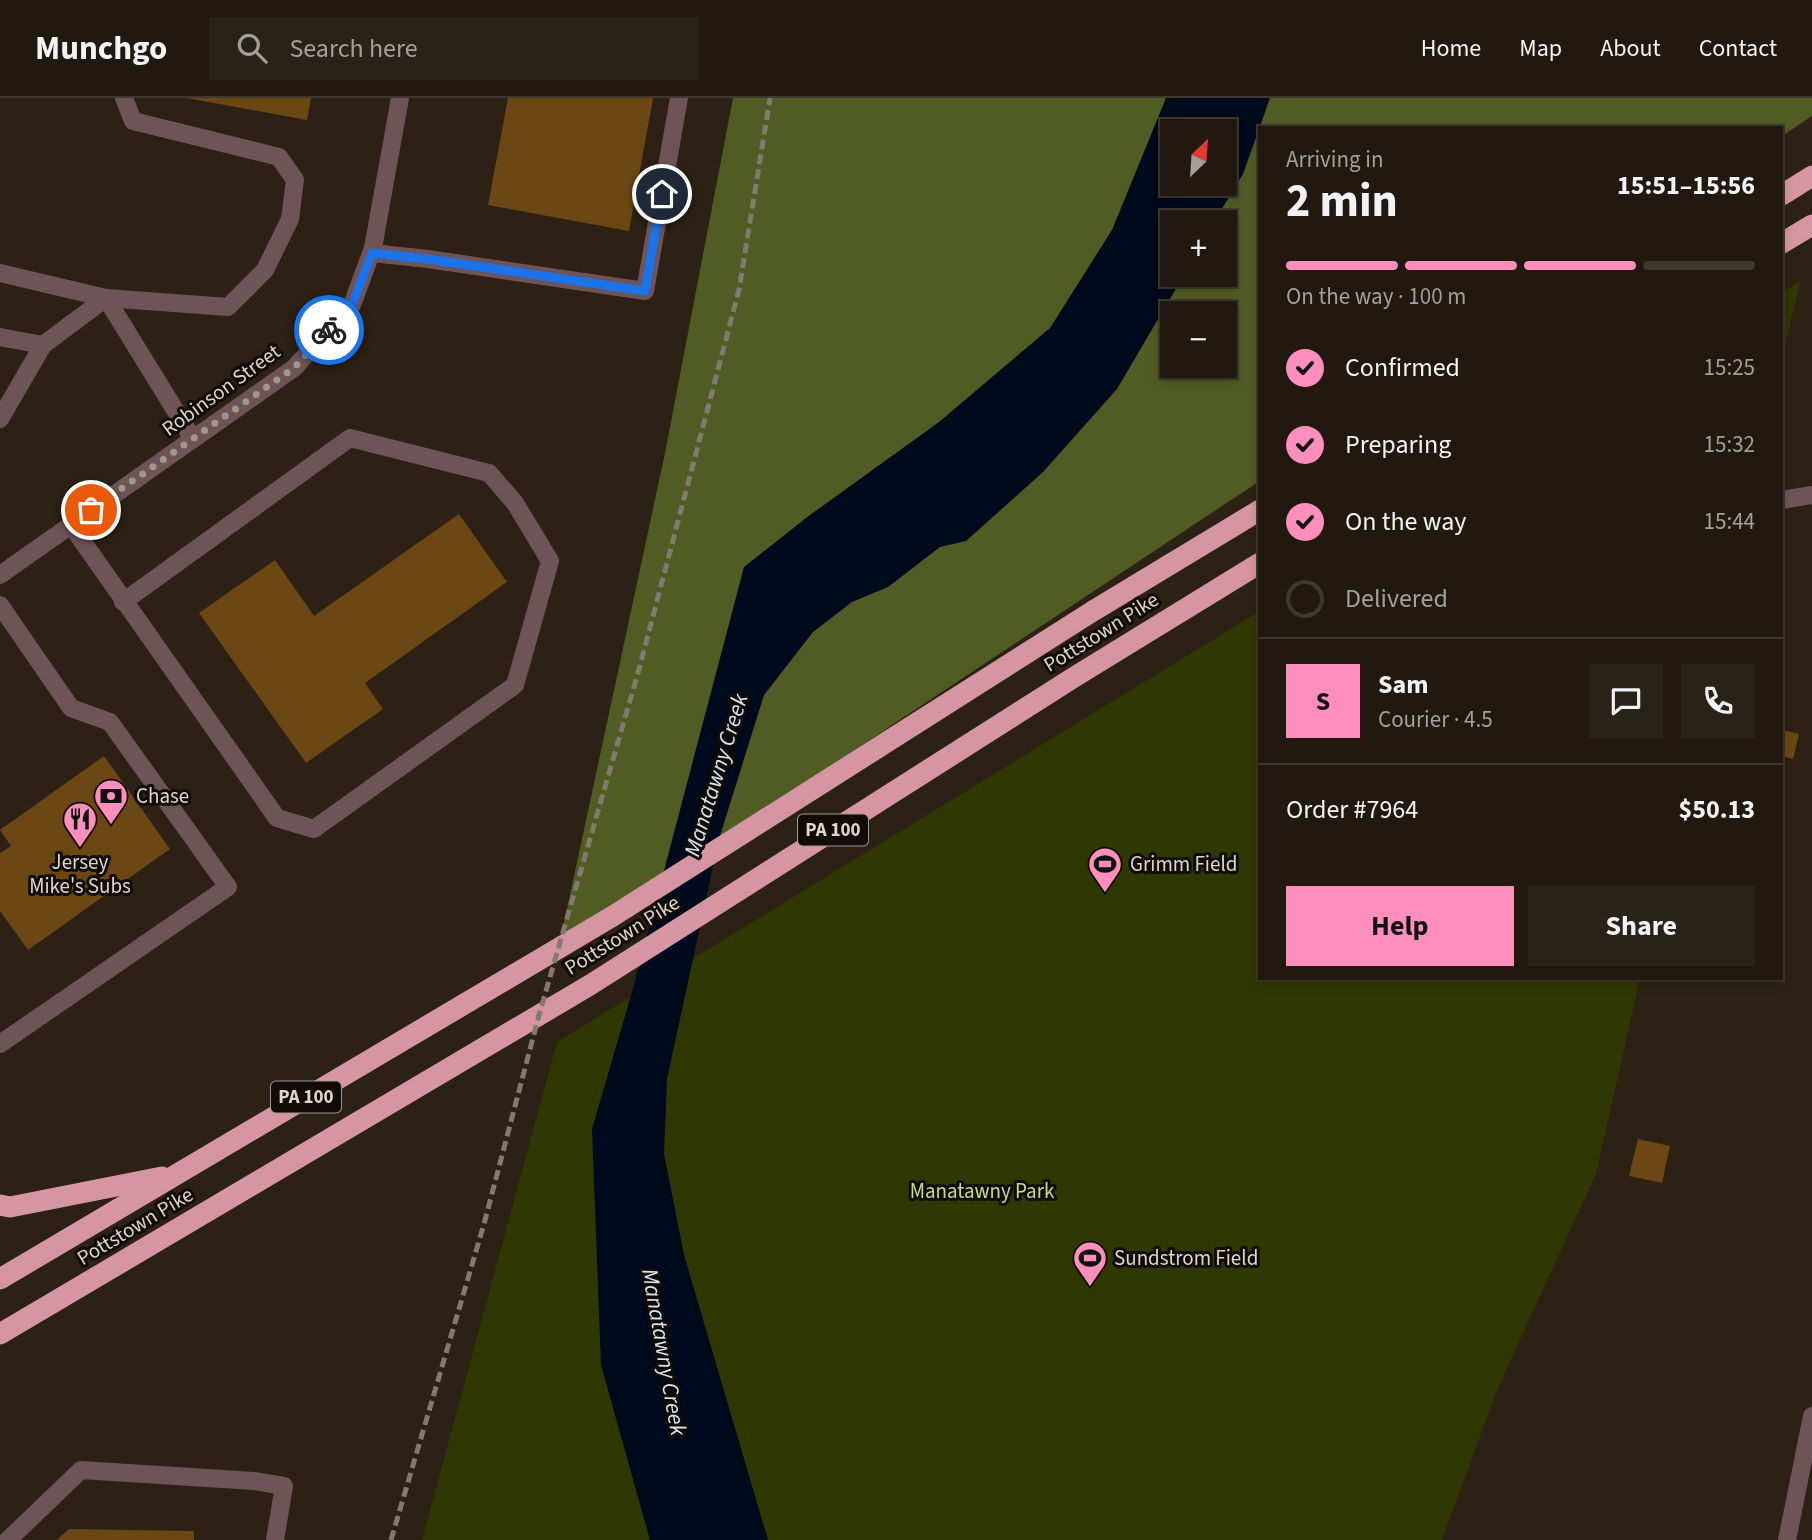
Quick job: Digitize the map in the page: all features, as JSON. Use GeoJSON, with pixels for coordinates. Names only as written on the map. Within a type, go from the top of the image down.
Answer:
{"type":"FeatureCollection","features":[{"type":"Feature","properties":{"kind":"highway"},"geometry":{"type":"LineString","coordinates":[[1783,193],[1812,176]]}},
{"type":"Feature","properties":{"kind":"highway"},"geometry":{"type":"LineString","coordinates":[[1783,242],[1812,225]]}},
{"type":"Feature","properties":{"kind":"highway","name":"Pottstown Pike"},"geometry":{"type":"LineString","coordinates":[[0,1279],[613,916],[1093,611],[1258,511]]}},
{"type":"Feature","properties":{"kind":"highway","name":"Pottstown Pike"},"geometry":{"type":"LineString","coordinates":[[0,1334],[590,985],[1076,676],[1258,564]]}},
{"type":"Feature","properties":{"kind":"highway"},"geometry":{"type":"LineString","coordinates":[[0,1205],[10,1207],[178,1173]]}},
{"type":"Feature","properties":{"kind":"street"},"geometry":{"type":"LineString","coordinates":[[0,273],[106,298],[228,307],[265,270],[290,219],[295,180],[279,157],[134,121],[124,98]]}},
{"type":"Feature","properties":{"kind":"street","name":"Robinson Street"},"geometry":{"type":"LineString","coordinates":[[0,575],[294,368],[352,305],[372,253],[400,98]]}},
{"type":"Feature","properties":{"kind":"street"},"geometry":{"type":"LineString","coordinates":[[372,253],[645,291],[679,98]]}},
{"type":"Feature","properties":{"kind":"street"},"geometry":{"type":"LineString","coordinates":[[0,419],[43,345],[106,298]]}},
{"type":"Feature","properties":{"kind":"street"},"geometry":{"type":"LineString","coordinates":[[106,298],[193,439]]}},
{"type":"Feature","properties":{"kind":"street"},"geometry":{"type":"LineString","coordinates":[[0,337],[43,345]]}},
{"type":"Feature","properties":{"kind":"street"},"geometry":{"type":"LineString","coordinates":[[71,525],[123,602],[277,818],[314,829],[515,685],[550,561],[515,503],[489,473],[350,438],[123,602]]}},
{"type":"Feature","properties":{"kind":"street"},"geometry":{"type":"LineString","coordinates":[[1783,500],[1812,495]]}},
{"type":"Feature","properties":{"kind":"street"},"geometry":{"type":"LineString","coordinates":[[0,605],[71,708],[110,722],[228,887],[0,1044]]}},
{"type":"Feature","properties":{"kind":"street"},"geometry":{"type":"LineString","coordinates":[[1790,1538],[1809,1448],[1812,1416]]}},
{"type":"Feature","properties":{"kind":"street"},"geometry":{"type":"LineString","coordinates":[[8,1540],[82,1470],[254,1481],[284,1486],[275,1540]]}},
{"type":"Feature","properties":{"kind":"green space"},"geometry":{"type":"Polygon","coordinates":[[[733,98],[1812,98],[1812,116],[1783,135],[1783,126],[1258,126],[1258,482],[559,946],[665,453],[733,98]]]}},
{"type":"Feature","properties":{"kind":"green space"},"geometry":{"type":"Polygon","coordinates":[[[1800,281],[1783,358],[1783,292],[1800,281]]]}},
{"type":"Feature","properties":{"kind":"green space","name":"Manatawny Park"},"geometry":{"type":"Polygon","coordinates":[[[1258,612],[1258,980],[1640,980],[1596,1174],[1497,1390],[1442,1540],[422,1540],[557,1042],[1258,612]]]}},
{"type":"Feature","properties":{"kind":"water","name":"Manatawny Creek"},"geometry":{"type":"Polygon","coordinates":[[[1166,98],[1270,98],[1237,184],[1237,119],[1160,119],[1160,196],[1230,196],[1221,210],[1160,210],[1160,287],[1177,287],[1169,301],[1160,301],[1160,316],[1117,389],[1043,472],[966,541],[940,547],[888,587],[852,602],[813,632],[764,695],[719,839],[667,1079],[664,1154],[684,1255],[768,1540],[650,1540],[601,1365],[592,1129],[632,992],[744,567],[810,515],[939,422],[1050,328],[1112,230],[1166,98]]]}},
{"type":"Feature","properties":{"kind":"building"},"geometry":{"type":"Polygon","coordinates":[[[187,98],[311,98],[307,120],[187,98]]]}},
{"type":"Feature","properties":{"kind":"building"},"geometry":{"type":"Polygon","coordinates":[[[508,98],[653,98],[629,231],[488,205],[508,98]]]}},
{"type":"Feature","properties":{"kind":"building"},"geometry":{"type":"Polygon","coordinates":[[[459,514],[507,582],[365,683],[383,709],[306,763],[199,613],[275,560],[314,616],[459,514]]]}},
{"type":"Feature","properties":{"kind":"building"},"geometry":{"type":"Polygon","coordinates":[[[1783,730],[1799,734],[1793,759],[1783,756],[1783,730]]]}},
{"type":"Feature","properties":{"kind":"building"},"geometry":{"type":"Polygon","coordinates":[[[104,756],[170,849],[28,950],[0,911],[0,853],[11,846],[0,830],[104,756]]]}},
{"type":"Feature","properties":{"kind":"building"},"geometry":{"type":"Polygon","coordinates":[[[1638,1139],[1670,1146],[1662,1183],[1629,1176],[1638,1139]]]}},
{"type":"Feature","properties":{"kind":"building"},"geometry":{"type":"Polygon","coordinates":[[[69,1529],[194,1531],[194,1540],[57,1540],[69,1529]]]}},
{"type":"Feature","properties":{"kind":"railway"},"geometry":{"type":"LineString","coordinates":[[391,1540],[484,1224],[539,1015],[638,673],[739,290],[770,98]]}},
{"type":"Feature","properties":{"kind":"way so far"},"geometry":{"type":"LineString","coordinates":[[91,510],[294,368],[329,330]]}},
{"type":"Feature","properties":{"kind":"place","name":"Chase"},"geometry":{"type":"Point","coordinates":[111,826]}},
{"type":"Feature","properties":{"kind":"place","name":"Jersey Mike's Subs"},"geometry":{"type":"Point","coordinates":[80,849]}},
{"type":"Feature","properties":{"kind":"place","name":"Grimm Field"},"geometry":{"type":"Point","coordinates":[1105,894]}},
{"type":"Feature","properties":{"kind":"place","name":"Sundstrom Field"},"geometry":{"type":"Point","coordinates":[1090,1288]}},
{"type":"Feature","properties":{"kind":"route"},"geometry":{"type":"LineString","coordinates":[[329,330],[352,305],[372,253],[645,291],[662,194]]}}]}
